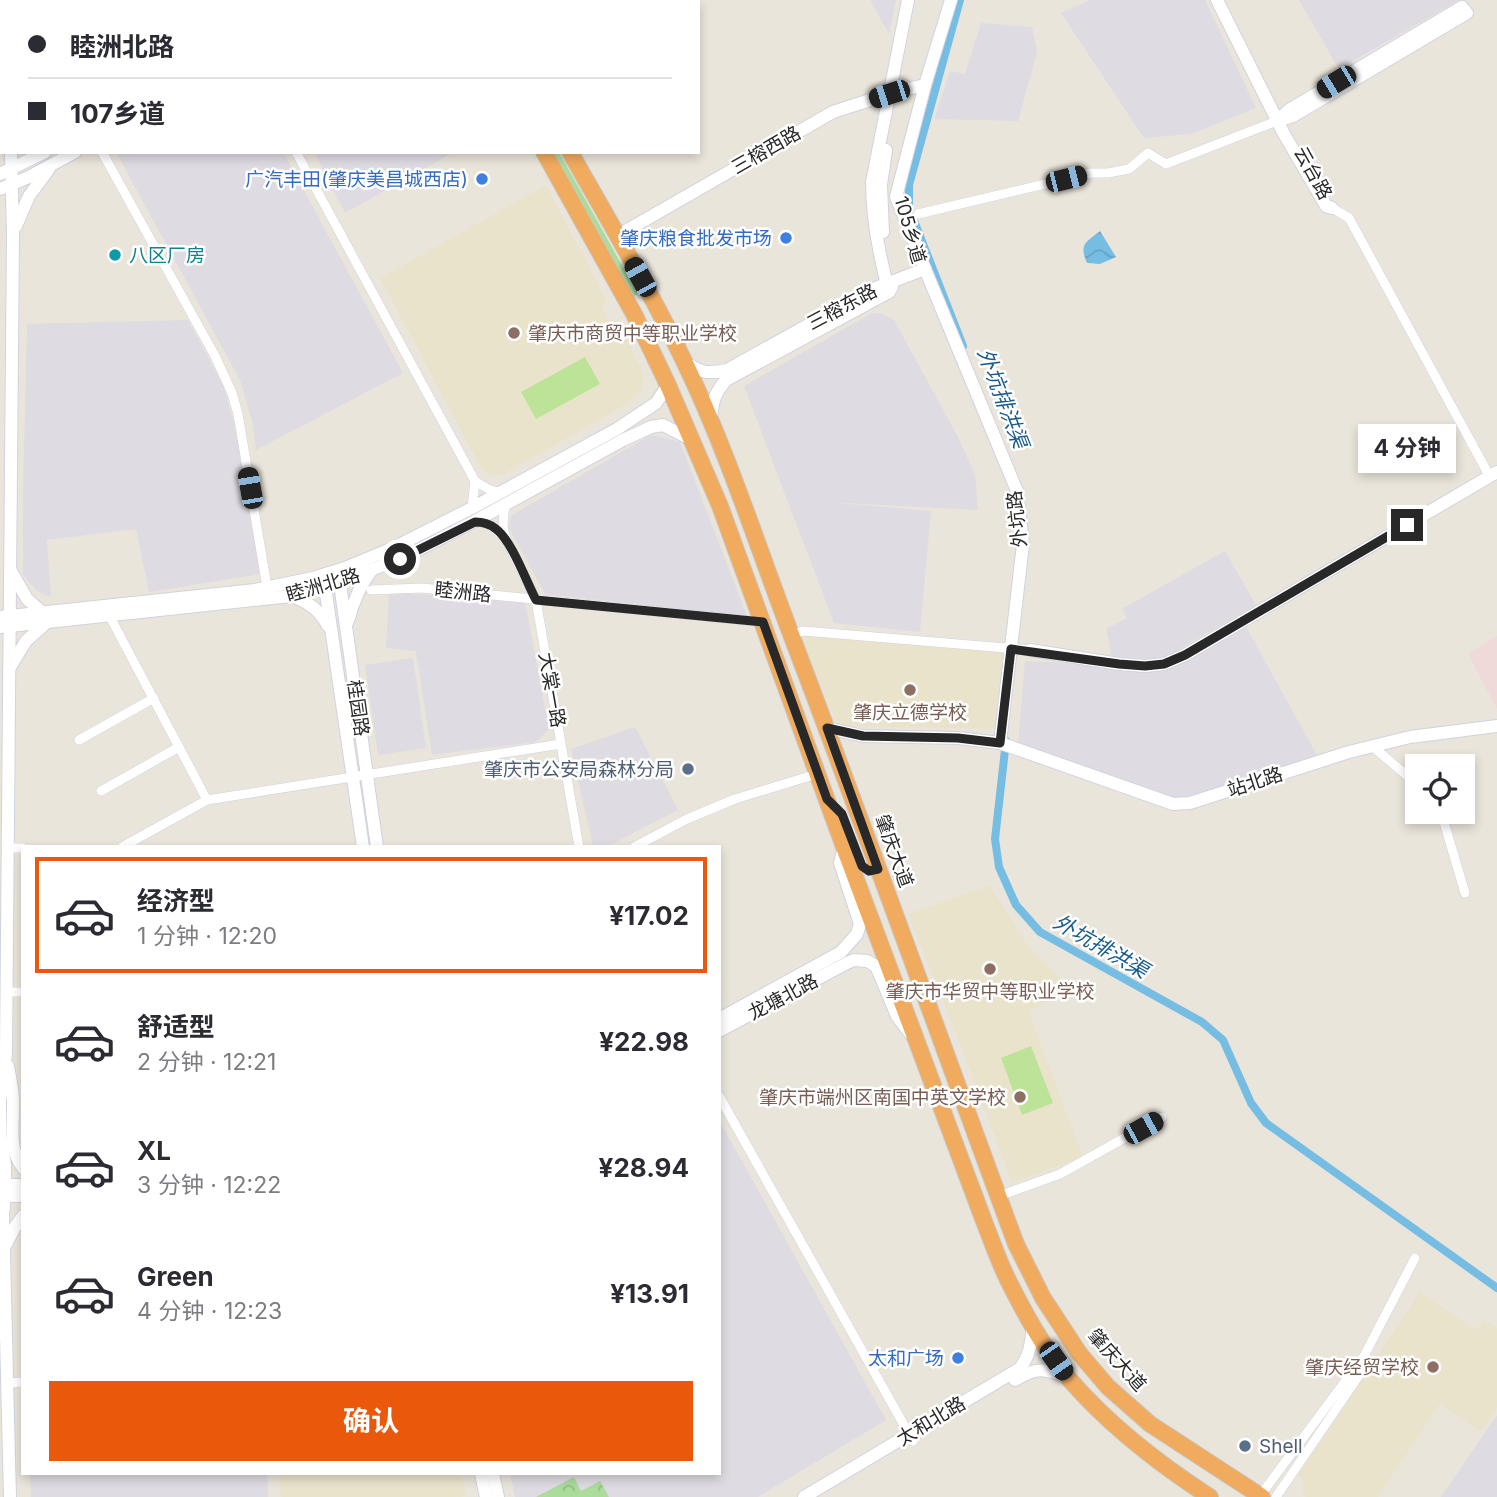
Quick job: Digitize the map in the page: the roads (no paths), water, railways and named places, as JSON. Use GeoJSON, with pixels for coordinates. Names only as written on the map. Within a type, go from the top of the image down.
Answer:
{"type":"FeatureCollection","features":[{"type":"Feature","properties":{"kind":"highway"},"geometry":{"type":"LineString","coordinates":[[545,154],[631,309],[668,385],[720,506],[844,847],[1009,1282],[1033,1326],[1068,1378],[1129,1438],[1198,1492],[1210,1497]]}},
{"type":"Feature","properties":{"kind":"highway","name":"肇庆大道"},"geometry":{"type":"LineString","coordinates":[[571,154],[651,298],[684,362],[710,422],[827,728],[1016,1244],[1043,1298],[1079,1353],[1101,1378],[1150,1424],[1264,1497]]}},
{"type":"Feature","properties":{"kind":"highway"},"geometry":{"type":"LineString","coordinates":[[631,309],[651,298]]}},
{"type":"Feature","properties":{"kind":"highway"},"geometry":{"type":"LineString","coordinates":[[827,799],[842,814],[862,866],[869,871],[878,869]]}},
{"type":"Feature","properties":{"kind":"highway"},"geometry":{"type":"LineString","coordinates":[[895,981],[902,974],[909,976],[926,1020],[940,1038]]}},
{"type":"Feature","properties":{"kind":"street"},"geometry":{"type":"LineString","coordinates":[[890,285],[883,233],[881,185],[908,0]]}},
{"type":"Feature","properties":{"kind":"street"},"geometry":{"type":"LineString","coordinates":[[894,93],[915,0]]}},
{"type":"Feature","properties":{"kind":"street","name":"105乡道"},"geometry":{"type":"LineString","coordinates":[[890,285],[925,269],[909,217],[896,197],[925,85],[951,0]]}},
{"type":"Feature","properties":{"kind":"street","name":"云台路"},"geometry":{"type":"LineString","coordinates":[[1217,0],[1332,208]]}},
{"type":"Feature","properties":{"kind":"street","name":"云台路"},"geometry":{"type":"LineString","coordinates":[[1223,0],[1281,119]]}},
{"type":"Feature","properties":{"kind":"street"},"geometry":{"type":"LineString","coordinates":[[909,217],[1091,173],[1129,169],[1148,153],[1167,164],[1293,116],[1467,13],[1462,7],[1289,110],[1281,119]]}},
{"type":"Feature","properties":{"kind":"street","name":"三榕西路"},"geometry":{"type":"LineString","coordinates":[[617,236],[833,112],[925,85]]}},
{"type":"Feature","properties":{"kind":"street"},"geometry":{"type":"LineString","coordinates":[[10,154],[6,171],[13,233],[6,370],[10,569],[5,621],[9,670],[7,848],[3,912],[6,1054],[0,1101],[0,1134],[5,1166],[5,1479],[10,1497]]}},
{"type":"Feature","properties":{"kind":"street"},"geometry":{"type":"LineString","coordinates":[[6,171],[41,154]]}},
{"type":"Feature","properties":{"kind":"street"},"geometry":{"type":"LineString","coordinates":[[6,187],[72,154]]}},
{"type":"Feature","properties":{"kind":"street"},"geometry":{"type":"LineString","coordinates":[[103,154],[215,356],[232,393],[238,414],[267,587]]}},
{"type":"Feature","properties":{"kind":"street"},"geometry":{"type":"LineString","coordinates":[[297,154],[475,481],[504,498],[503,527],[506,539]]}},
{"type":"Feature","properties":{"kind":"street"},"geometry":{"type":"LineString","coordinates":[[13,233],[30,193],[54,164]]}},
{"type":"Feature","properties":{"kind":"street"},"geometry":{"type":"LineString","coordinates":[[791,635],[803,631],[1030,650],[1119,664],[1164,664],[1185,655],[1493,475],[1349,218],[1332,208]]}},
{"type":"Feature","properties":{"kind":"street","name":"外坑路"},"geometry":{"type":"LineString","coordinates":[[925,269],[1017,491],[1023,544],[1000,743]]}},
{"type":"Feature","properties":{"kind":"street","name":"三榕东路"},"geometry":{"type":"LineString","coordinates":[[726,375],[890,285]]}},
{"type":"Feature","properties":{"kind":"street"},"geometry":{"type":"LineString","coordinates":[[684,362],[699,371],[726,375],[713,400],[710,422]]}},
{"type":"Feature","properties":{"kind":"street","name":"睦洲北路"},"geometry":{"type":"LineString","coordinates":[[44,617],[109,615],[291,596],[371,571],[400,559],[620,435],[656,403],[668,385]]}},
{"type":"Feature","properties":{"kind":"street","name":"睦洲北路"},"geometry":{"type":"LineString","coordinates":[[620,435],[663,425],[692,440]]}},
{"type":"Feature","properties":{"kind":"street"},"geometry":{"type":"LineString","coordinates":[[475,481],[474,515],[506,539]]}},
{"type":"Feature","properties":{"kind":"street","name":"睦洲北路"},"geometry":{"type":"LineString","coordinates":[[5,621],[255,590],[345,568],[474,515]]}},
{"type":"Feature","properties":{"kind":"street","name":"大棠一路"},"geometry":{"type":"LineString","coordinates":[[506,539],[536,600],[579,845]]}},
{"type":"Feature","properties":{"kind":"street"},"geometry":{"type":"LineString","coordinates":[[9,670],[44,617],[27,599],[10,569]]}},
{"type":"Feature","properties":{"kind":"street"},"geometry":{"type":"LineString","coordinates":[[347,628],[352,603],[371,571]]}},
{"type":"Feature","properties":{"kind":"street"},"geometry":{"type":"LineString","coordinates":[[339,582],[329,573],[326,587],[363,845]]}},
{"type":"Feature","properties":{"kind":"street","name":"桂园路"},"geometry":{"type":"LineString","coordinates":[[339,582],[377,845]]}},
{"type":"Feature","properties":{"kind":"street","name":"睦洲路"},"geometry":{"type":"LineString","coordinates":[[372,590],[422,588],[763,622]]}},
{"type":"Feature","properties":{"kind":"street"},"geometry":{"type":"LineString","coordinates":[[291,596],[312,605],[332,632]]}},
{"type":"Feature","properties":{"kind":"street"},"geometry":{"type":"LineString","coordinates":[[109,615],[207,800]]}},
{"type":"Feature","properties":{"kind":"street"},"geometry":{"type":"LineString","coordinates":[[79,740],[154,698]]}},
{"type":"Feature","properties":{"kind":"street","name":"站北路"},"geometry":{"type":"LineString","coordinates":[[1000,743],[1173,804],[1191,803],[1349,752],[1410,737],[1497,726]]}},
{"type":"Feature","properties":{"kind":"street"},"geometry":{"type":"LineString","coordinates":[[827,728],[863,736],[958,738],[1000,743]]}},
{"type":"Feature","properties":{"kind":"street"},"geometry":{"type":"LineString","coordinates":[[140,842],[207,800],[561,744]]}},
{"type":"Feature","properties":{"kind":"street"},"geometry":{"type":"LineString","coordinates":[[101,791],[179,747]]}},
{"type":"Feature","properties":{"kind":"street"},"geometry":{"type":"LineString","coordinates":[[1373,747],[1405,774]]}},
{"type":"Feature","properties":{"kind":"street"},"geometry":{"type":"LineString","coordinates":[[638,845],[687,819],[735,799],[817,774]]}},
{"type":"Feature","properties":{"kind":"street"},"geometry":{"type":"LineString","coordinates":[[1445,824],[1465,893]]}},
{"type":"Feature","properties":{"kind":"street"},"geometry":{"type":"LineString","coordinates":[[844,847],[840,863],[860,924],[844,957],[867,961],[876,966],[897,1016],[920,1048]]}},
{"type":"Feature","properties":{"kind":"street"},"geometry":{"type":"LineString","coordinates":[[7,848],[21,848]]}},
{"type":"Feature","properties":{"kind":"street","name":"龙塘北路"},"geometry":{"type":"LineString","coordinates":[[721,1018],[844,957]]}},
{"type":"Feature","properties":{"kind":"street","name":"龙塘北路"},"geometry":{"type":"LineString","coordinates":[[721,1030],[844,957]]}},
{"type":"Feature","properties":{"kind":"street"},"geometry":{"type":"LineString","coordinates":[[6,992],[21,992]]}},
{"type":"Feature","properties":{"kind":"street"},"geometry":{"type":"LineString","coordinates":[[6,1054],[17,1083],[13,1100],[12,1146],[21,1165]]}},
{"type":"Feature","properties":{"kind":"street"},"geometry":{"type":"LineString","coordinates":[[721,1100],[911,1438]]}},
{"type":"Feature","properties":{"kind":"street"},"geometry":{"type":"LineString","coordinates":[[999,1196],[1060,1174],[1162,1117]]}},
{"type":"Feature","properties":{"kind":"street"},"geometry":{"type":"LineString","coordinates":[[3,1191],[21,1186]]}},
{"type":"Feature","properties":{"kind":"street"},"geometry":{"type":"LineString","coordinates":[[3,1191],[21,1196]]}},
{"type":"Feature","properties":{"kind":"street"},"geometry":{"type":"LineString","coordinates":[[4,1249],[21,1219]]}},
{"type":"Feature","properties":{"kind":"street"},"geometry":{"type":"LineString","coordinates":[[1264,1497],[1364,1356],[1415,1258]]}},
{"type":"Feature","properties":{"kind":"street","name":"太和北路"},"geometry":{"type":"LineString","coordinates":[[819,1497],[1019,1369],[1029,1354],[1033,1326]]}},
{"type":"Feature","properties":{"kind":"street"},"geometry":{"type":"LineString","coordinates":[[1264,1497],[1363,1371],[1364,1356]]}},
{"type":"Feature","properties":{"kind":"street","name":"太和北路"},"geometry":{"type":"LineString","coordinates":[[804,1497],[1028,1372],[1047,1370],[1068,1378]]}},
{"type":"Feature","properties":{"kind":"street"},"geometry":{"type":"LineString","coordinates":[[7,1383],[21,1382]]}},
{"type":"Feature","properties":{"kind":"street"},"geometry":{"type":"LineString","coordinates":[[481,1475],[486,1497]]}},
{"type":"Feature","properties":{"kind":"street"},"geometry":{"type":"LineString","coordinates":[[493,1475],[498,1497]]}},
{"type":"Feature","properties":{"kind":"water"},"geometry":{"type":"Polygon","coordinates":[[[1100,231],[1116,257],[1100,264],[1087,263],[1085,244],[1100,231]]]}},
{"type":"Feature","properties":{"kind":"waterway","name":"外坑排洪渠"},"geometry":{"type":"LineString","coordinates":[[960,0],[909,185],[909,208],[963,346]]}},
{"type":"Feature","properties":{"kind":"waterway","name":"外坑排洪渠"},"geometry":{"type":"LineString","coordinates":[[1006,741],[995,839],[999,867],[1016,905],[1040,932],[1202,1022],[1223,1040],[1251,1103],[1266,1123],[1497,1288]]}},
{"type":"Feature","properties":{"kind":"place","name":"广汽丰田(肇庆美昌城西店)"},"geometry":{"type":"Point","coordinates":[482,179]}},
{"type":"Feature","properties":{"kind":"place","name":"肇庆粮食批发市场"},"geometry":{"type":"Point","coordinates":[786,238]}},
{"type":"Feature","properties":{"kind":"place","name":"八区厂房"},"geometry":{"type":"Point","coordinates":[115,255]}},
{"type":"Feature","properties":{"kind":"place","name":"肇庆市商贸中等职业学校"},"geometry":{"type":"Point","coordinates":[514,333]}},
{"type":"Feature","properties":{"kind":"place","name":"肇庆立德学校"},"geometry":{"type":"Point","coordinates":[910,690]}},
{"type":"Feature","properties":{"kind":"place","name":"肇庆市公安局森林分局"},"geometry":{"type":"Point","coordinates":[688,769]}},
{"type":"Feature","properties":{"kind":"place","name":"肇庆市华贸中等职业学校"},"geometry":{"type":"Point","coordinates":[990,969]}},
{"type":"Feature","properties":{"kind":"place","name":"肇庆市端州区南国中英文学校"},"geometry":{"type":"Point","coordinates":[1020,1097]}},
{"type":"Feature","properties":{"kind":"place","name":"太和广场"},"geometry":{"type":"Point","coordinates":[958,1358]}},
{"type":"Feature","properties":{"kind":"place","name":"肇庆经贸学校"},"geometry":{"type":"Point","coordinates":[1433,1367]}},
{"type":"Feature","properties":{"kind":"place","name":"Shell"},"geometry":{"type":"Point","coordinates":[1245,1446]}}]}
